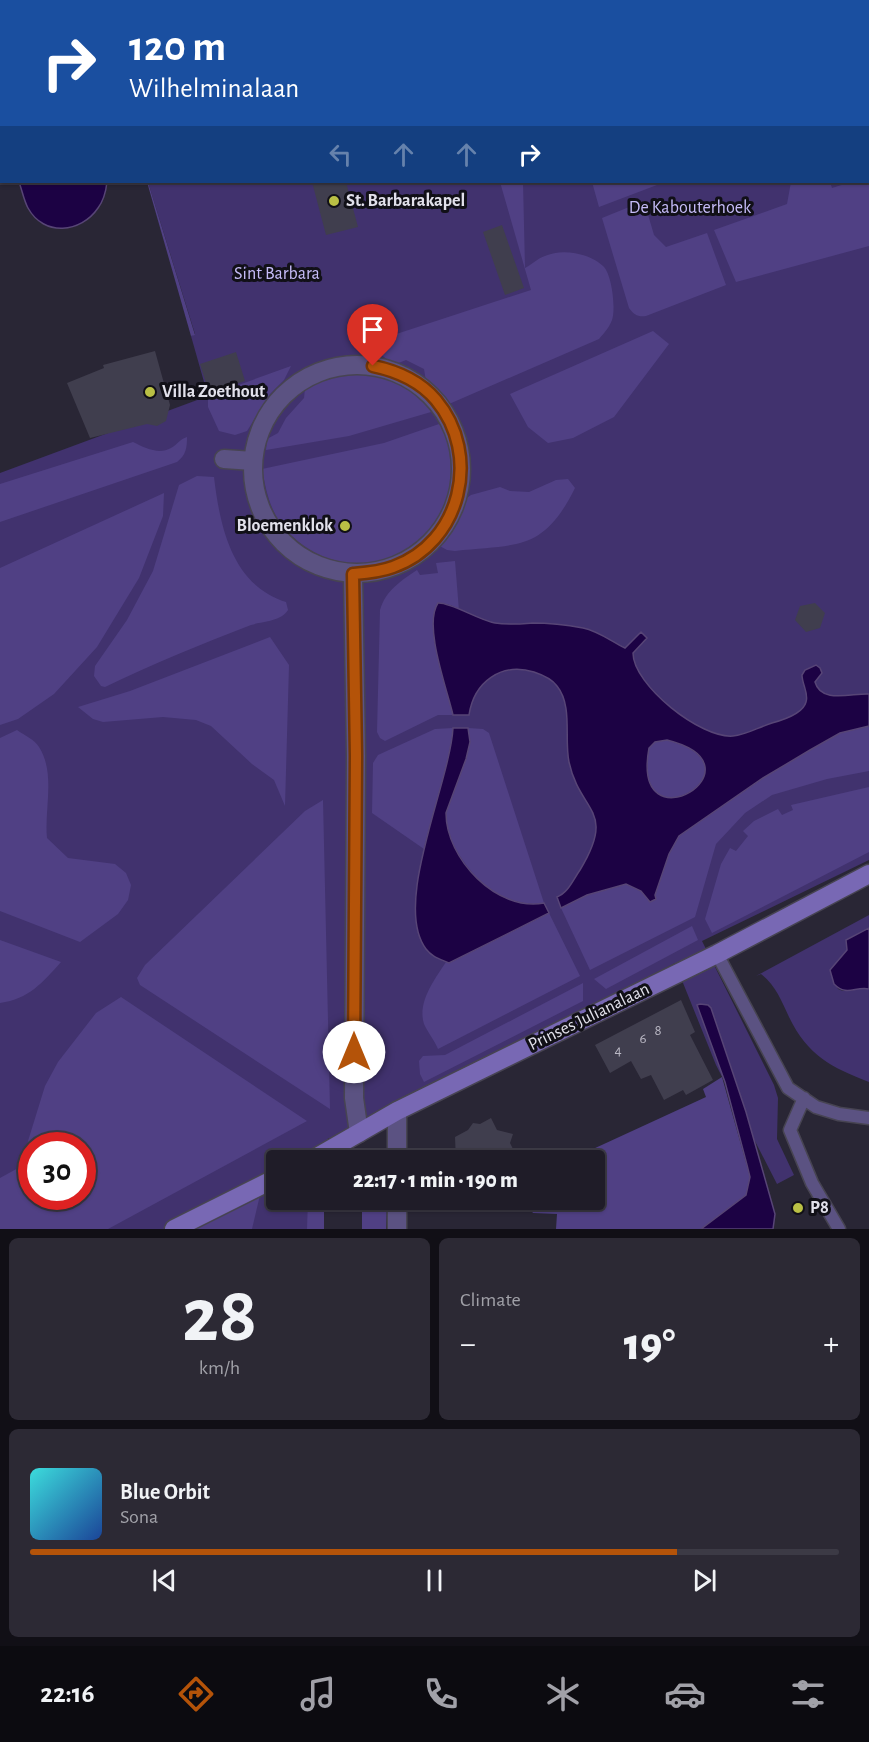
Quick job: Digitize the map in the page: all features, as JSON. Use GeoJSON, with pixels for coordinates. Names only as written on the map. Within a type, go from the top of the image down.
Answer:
{"type":"FeatureCollection","features":[{"type":"Feature","properties":{"kind":"street"},"geometry":{"type":"LineString","coordinates":[[339,366],[373,366],[407,377],[436,400],[446,414],[459,447],[461,482],[455,506],[445,527],[430,545],[413,558],[394,567],[374,573],[353,574],[317,566],[298,555],[281,541],[268,524],[258,504],[253,461],[261,428],[280,399],[307,377],[339,366]]}},
{"type":"Feature","properties":{"kind":"street"},"geometry":{"type":"LineString","coordinates":[[224,459],[253,461]]}},
{"type":"Feature","properties":{"kind":"street"},"geometry":{"type":"LineString","coordinates":[[353,574],[356,756],[354,1098],[359,1133]]}},
{"type":"Feature","properties":{"kind":"street","name":"Prinses Julianalaan"},"geometry":{"type":"LineString","coordinates":[[329,1150],[397,1111],[717,954],[869,874]]}},
{"type":"Feature","properties":{"kind":"street"},"geometry":{"type":"LineString","coordinates":[[397,1111],[397,1150]]}},
{"type":"Feature","properties":{"kind":"street"},"geometry":{"type":"LineString","coordinates":[[174,1229],[266,1183]]}},
{"type":"Feature","properties":{"kind":"street"},"geometry":{"type":"LineString","coordinates":[[397,1210],[397,1229]]}},
{"type":"Feature","properties":{"kind":"lane"},"geometry":{"type":"LineString","coordinates":[[717,954],[788,1088],[816,1107],[838,1114],[869,1118]]}},
{"type":"Feature","properties":{"kind":"lane"},"geometry":{"type":"LineString","coordinates":[[804,1098],[790,1130],[812,1183],[838,1229]]}},
{"type":"Feature","properties":{"kind":"green space"},"geometry":{"type":"Polygon","coordinates":[[[148,183],[869,183],[869,860],[702,941],[774,1085],[778,1098],[777,1139],[794,1175],[777,1184],[716,1065],[675,963],[343,1142],[328,1138],[327,1150],[266,1150],[266,1210],[324,1210],[324,1229],[0,1229],[0,473],[208,396],[191,336],[195,334],[148,183]]]}},
{"type":"Feature","properties":{"kind":"green space"},"geometry":{"type":"Polygon","coordinates":[[[869,915],[869,928],[846,940],[847,950],[830,970],[838,989],[842,991],[869,989],[869,1082],[832,1065],[813,1051],[796,1030],[771,983],[761,974],[756,976],[869,915]]]}},
{"type":"Feature","properties":{"kind":"shaded area"},"geometry":{"type":"Polygon","coordinates":[[[19,183],[107,183],[98,208],[82,223],[73,227],[53,227],[43,224],[27,205],[19,183]]]}},
{"type":"Feature","properties":{"kind":"shaded area"},"geometry":{"type":"Polygon","coordinates":[[[147,183],[195,335],[191,336],[147,183]]]}},
{"type":"Feature","properties":{"kind":"shaded area"},"geometry":{"type":"Polygon","coordinates":[[[500,183],[523,183],[525,268],[542,257],[567,252],[590,258],[606,270],[611,284],[614,308],[608,328],[599,339],[449,404],[426,381],[424,369],[406,360],[396,364],[388,360],[382,355],[375,341],[531,290],[500,183]]]}},
{"type":"Feature","properties":{"kind":"shaded area"},"geometry":{"type":"Polygon","coordinates":[[[592,183],[658,183],[657,185],[599,207],[592,183]]]}},
{"type":"Feature","properties":{"kind":"shaded area"},"geometry":{"type":"Polygon","coordinates":[[[791,183],[830,183],[832,188],[848,183],[869,183],[869,246],[736,282],[714,230],[787,204],[791,183]]]}},
{"type":"Feature","properties":{"kind":"shaded area"},"geometry":{"type":"Polygon","coordinates":[[[644,201],[654,235],[666,247],[707,233],[726,285],[646,316],[638,316],[629,308],[602,218],[644,201]]]}},
{"type":"Feature","properties":{"kind":"shaded area"},"geometry":{"type":"Polygon","coordinates":[[[653,331],[669,344],[614,417],[573,438],[548,443],[528,427],[510,394],[653,331]]]}},
{"type":"Feature","properties":{"kind":"shaded area"},"geometry":{"type":"Polygon","coordinates":[[[291,366],[284,380],[270,394],[247,431],[235,435],[219,431],[208,407],[208,396],[291,366]]]}},
{"type":"Feature","properties":{"kind":"shaded area"},"geometry":{"type":"Polygon","coordinates":[[[366,371],[395,380],[413,389],[431,412],[349,436],[266,450],[267,439],[278,433],[286,418],[304,398],[305,389],[334,376],[366,371]]]}},
{"type":"Feature","properties":{"kind":"shaded area"},"geometry":{"type":"Polygon","coordinates":[[[439,424],[444,426],[454,457],[453,486],[444,511],[428,533],[407,549],[383,560],[357,563],[330,559],[304,546],[288,533],[273,510],[262,469],[384,443],[439,424]]]}},
{"type":"Feature","properties":{"kind":"shaded area"},"geometry":{"type":"Polygon","coordinates":[[[187,437],[185,451],[177,462],[0,522],[0,484],[133,442],[162,451],[187,437]]]}},
{"type":"Feature","properties":{"kind":"shaded area"},"geometry":{"type":"Polygon","coordinates":[[[197,476],[214,477],[225,534],[241,568],[268,594],[286,602],[288,610],[281,617],[251,625],[177,654],[105,687],[101,686],[94,676],[95,666],[127,620],[153,571],[179,485],[197,476]]]}},
{"type":"Feature","properties":{"kind":"shaded area"},"geometry":{"type":"Polygon","coordinates":[[[568,479],[575,488],[563,509],[552,524],[527,541],[512,545],[455,551],[438,545],[453,525],[464,500],[471,495],[500,487],[510,491],[529,492],[556,480],[568,479]]]}},
{"type":"Feature","properties":{"kind":"shaded area"},"geometry":{"type":"Polygon","coordinates":[[[164,493],[163,516],[139,578],[97,647],[54,694],[18,719],[0,725],[0,568],[164,493]]]}},
{"type":"Feature","properties":{"kind":"shaded area"},"geometry":{"type":"Polygon","coordinates":[[[455,561],[459,611],[451,605],[436,650],[453,715],[438,715],[385,741],[377,732],[380,610],[386,597],[395,587],[417,570],[420,575],[438,573],[436,563],[455,561]]]}},
{"type":"Feature","properties":{"kind":"shaded area"},"geometry":{"type":"Polygon","coordinates":[[[438,603],[443,603],[495,623],[544,623],[589,629],[625,648],[641,632],[647,638],[633,653],[636,666],[644,680],[671,708],[704,729],[720,735],[743,734],[797,713],[807,699],[802,675],[805,670],[816,665],[822,673],[815,682],[818,689],[824,693],[838,696],[869,694],[869,726],[840,733],[810,750],[763,778],[679,836],[669,854],[655,895],[656,899],[650,902],[641,891],[626,884],[587,895],[561,908],[557,897],[570,886],[591,850],[596,822],[593,812],[574,779],[569,762],[567,713],[562,694],[550,679],[544,676],[534,672],[511,670],[491,677],[483,684],[472,703],[469,715],[453,715],[438,658],[433,626],[438,603]],[[667,740],[655,742],[649,748],[649,778],[658,794],[674,798],[690,792],[702,781],[705,767],[695,752],[667,740]]]}},
{"type":"Feature","properties":{"kind":"shaded area"},"geometry":{"type":"Polygon","coordinates":[[[270,637],[289,665],[285,806],[274,780],[252,764],[211,726],[196,720],[163,717],[103,722],[93,719],[78,707],[130,691],[270,637]]]}},
{"type":"Feature","properties":{"kind":"shaded area"},"geometry":{"type":"Polygon","coordinates":[[[869,726],[869,771],[827,779],[772,795],[745,813],[716,844],[695,917],[590,970],[561,908],[587,895],[626,884],[641,891],[650,902],[655,899],[654,895],[669,854],[679,836],[763,778],[810,750],[840,733],[869,726]]]}},
{"type":"Feature","properties":{"kind":"shaded area"},"geometry":{"type":"Polygon","coordinates":[[[453,728],[448,765],[424,849],[372,813],[373,763],[378,755],[435,729],[453,728]]]}},
{"type":"Feature","properties":{"kind":"shaded area"},"geometry":{"type":"Polygon","coordinates":[[[453,728],[468,728],[470,742],[446,813],[448,830],[455,848],[477,879],[492,891],[526,904],[544,903],[549,913],[449,963],[434,956],[426,949],[417,929],[415,903],[419,874],[450,751],[453,728]]]}},
{"type":"Feature","properties":{"kind":"shaded area"},"geometry":{"type":"Polygon","coordinates":[[[468,728],[483,729],[489,733],[544,903],[519,902],[495,893],[470,870],[450,838],[446,814],[465,762],[468,728]]]}},
{"type":"Feature","properties":{"kind":"shaded area"},"geometry":{"type":"Polygon","coordinates":[[[17,730],[35,742],[44,757],[48,780],[47,838],[68,858],[115,864],[126,873],[131,885],[128,900],[118,914],[80,942],[0,911],[0,738],[17,730]]]}},
{"type":"Feature","properties":{"kind":"shaded area"},"geometry":{"type":"Polygon","coordinates":[[[667,740],[695,752],[705,767],[702,781],[690,792],[674,798],[658,794],[649,778],[649,748],[655,742],[667,740]]]}},
{"type":"Feature","properties":{"kind":"shaded area"},"geometry":{"type":"Polygon","coordinates":[[[869,787],[869,852],[712,933],[705,919],[721,864],[730,848],[736,851],[748,836],[743,831],[754,821],[778,809],[782,815],[793,810],[791,805],[869,787]]]}},
{"type":"Feature","properties":{"kind":"shaded area"},"geometry":{"type":"Polygon","coordinates":[[[323,800],[330,1109],[140,985],[137,978],[145,965],[305,811],[323,800]]]}},
{"type":"Feature","properties":{"kind":"shaded area"},"geometry":{"type":"Polygon","coordinates":[[[549,913],[580,976],[438,1049],[422,1016],[428,991],[446,962],[449,963],[549,913]]]}},
{"type":"Feature","properties":{"kind":"shaded area"},"geometry":{"type":"Polygon","coordinates":[[[692,926],[698,940],[606,989],[594,979],[692,926]]]}},
{"type":"Feature","properties":{"kind":"shaded area"},"geometry":{"type":"Polygon","coordinates":[[[869,928],[869,989],[843,990],[834,984],[830,970],[847,950],[846,940],[869,928]]]}},
{"type":"Feature","properties":{"kind":"shaded area"},"geometry":{"type":"Polygon","coordinates":[[[0,940],[61,962],[27,994],[0,1003],[0,940]]]}},
{"type":"Feature","properties":{"kind":"shaded area"},"geometry":{"type":"Polygon","coordinates":[[[583,983],[583,1001],[424,1082],[420,1074],[419,1061],[423,1056],[445,1055],[583,983]]]}},
{"type":"Feature","properties":{"kind":"shaded area"},"geometry":{"type":"Polygon","coordinates":[[[121,997],[307,1121],[108,1229],[0,1229],[0,1178],[18,1168],[18,1210],[96,1210],[96,1132],[31,1132],[45,1086],[58,1062],[96,1013],[121,997]]]}},
{"type":"Feature","properties":{"kind":"shaded area"},"geometry":{"type":"Polygon","coordinates":[[[697,1005],[711,1008],[746,1112],[775,1214],[773,1229],[701,1229],[746,1195],[750,1177],[725,1082],[697,1005]]]}},
{"type":"Feature","properties":{"kind":"shaded area"},"geometry":{"type":"Polygon","coordinates":[[[722,1077],[750,1177],[746,1195],[701,1229],[556,1229],[557,1214],[533,1213],[531,1210],[605,1210],[605,1150],[591,1150],[706,1097],[703,1089],[722,1077]]]}},
{"type":"Feature","properties":{"kind":"shaded area"},"geometry":{"type":"Polygon","coordinates":[[[260,1195],[252,1229],[197,1229],[260,1195]]]}},
{"type":"Feature","properties":{"kind":"shaded area"},"geometry":{"type":"Polygon","coordinates":[[[308,1210],[324,1210],[324,1229],[307,1229],[308,1210]]]}},
{"type":"Feature","properties":{"kind":"shaded area"},"geometry":{"type":"Polygon","coordinates":[[[362,1210],[387,1210],[386,1229],[362,1229],[362,1210]]]}},
{"type":"Feature","properties":{"kind":"building","name":"St. Barbarakapel"},"geometry":{"type":"Polygon","coordinates":[[[312,183],[346,183],[358,227],[326,235],[312,183]]]}},
{"type":"Feature","properties":{"kind":"building"},"geometry":{"type":"Polygon","coordinates":[[[502,225],[524,288],[505,295],[483,232],[502,225]]]}},
{"type":"Feature","properties":{"kind":"building"},"geometry":{"type":"Polygon","coordinates":[[[155,351],[170,405],[166,421],[157,426],[147,424],[90,438],[67,383],[104,368],[103,365],[155,351]]]}},
{"type":"Feature","properties":{"kind":"building"},"geometry":{"type":"Polygon","coordinates":[[[236,352],[245,381],[209,393],[200,364],[236,352]]]}},
{"type":"Feature","properties":{"kind":"building"},"geometry":{"type":"Polygon","coordinates":[[[815,603],[825,613],[820,628],[806,632],[795,620],[800,606],[815,603]]]}},
{"type":"Feature","properties":{"kind":"building"},"geometry":{"type":"Polygon","coordinates":[[[681,1000],[695,1032],[690,1035],[713,1080],[686,1095],[683,1090],[664,1100],[651,1075],[641,1079],[631,1061],[610,1073],[595,1045],[681,1000]]]}},
{"type":"Feature","properties":{"kind":"building"},"geometry":{"type":"Polygon","coordinates":[[[491,1118],[497,1130],[513,1134],[510,1143],[514,1150],[456,1150],[455,1137],[468,1130],[473,1123],[480,1124],[491,1118]]]}},
{"type":"Feature","properties":{"kind":"place","name":"St. Barbarakapel"},"geometry":{"type":"Point","coordinates":[334,201]}},
{"type":"Feature","properties":{"kind":"place","name":"Villa Zoethout"},"geometry":{"type":"Point","coordinates":[150,392]}},
{"type":"Feature","properties":{"kind":"place","name":"Bloemenklok"},"geometry":{"type":"Point","coordinates":[345,526]}},
{"type":"Feature","properties":{"kind":"place","name":"P8"},"geometry":{"type":"Point","coordinates":[798,1208]}},
{"type":"Feature","properties":{"kind":"route"},"geometry":{"type":"LineString","coordinates":[[354,1052],[356,756],[353,574],[374,573],[394,567],[413,558],[430,545],[445,527],[455,506],[461,482],[461,459],[456,436],[446,414],[436,400],[423,387],[407,377],[373,366]]}},
{"type":"Feature","properties":{"kind":"park label","name":"De Kabouterhoek"},"geometry":{"type":"Point","coordinates":[690,208]}},
{"type":"Feature","properties":{"kind":"park label","name":"Sint Barbara"},"geometry":{"type":"Point","coordinates":[277,274]}}]}
